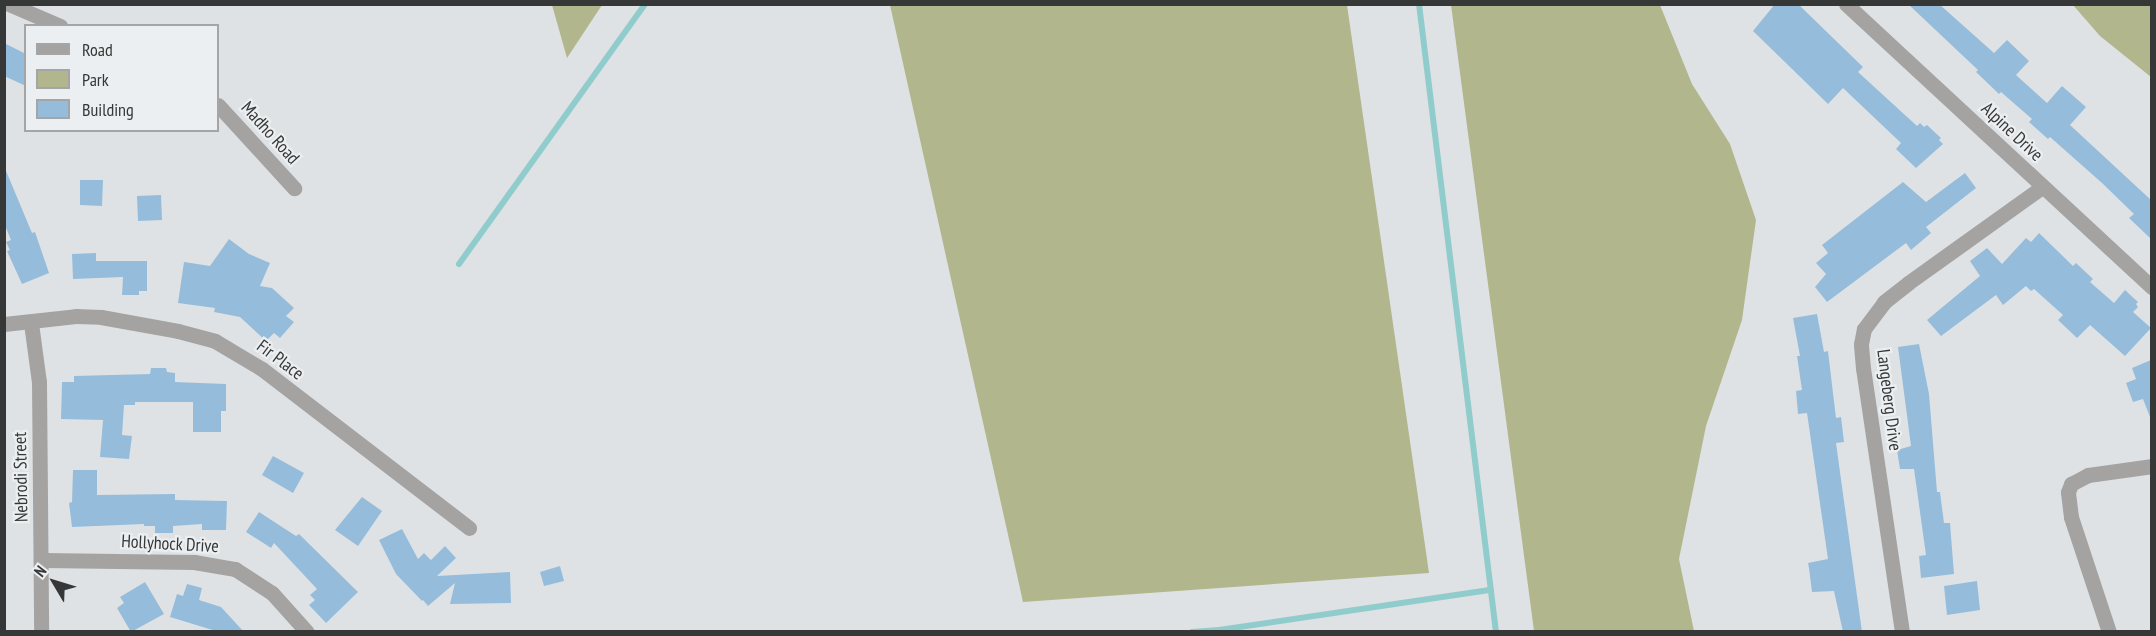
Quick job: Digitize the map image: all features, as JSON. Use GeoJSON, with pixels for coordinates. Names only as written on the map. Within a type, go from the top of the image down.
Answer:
{"type":"FeatureCollection","features":[{"type":"Feature","properties":{"kind":"street"},"geometry":{"type":"LineString","coordinates":[[9,4],[55,24]]}},
{"type":"Feature","properties":{"kind":"street","name":"Alpine Drive"},"geometry":{"type":"LineString","coordinates":[[1846,4],[2151,286]]}},
{"type":"Feature","properties":{"kind":"street","name":"Madho Road"},"geometry":{"type":"LineString","coordinates":[[219,106],[294,188]]}},
{"type":"Feature","properties":{"kind":"street","name":"Langeberg Drive"},"geometry":{"type":"LineString","coordinates":[[1902,632],[1863,368],[1861,344],[1864,329],[1884,303],[1908,283],[2042,187]]}},
{"type":"Feature","properties":{"kind":"street","name":"Fir Place"},"geometry":{"type":"LineString","coordinates":[[4,324],[31,323],[75,316],[101,317],[178,331],[216,341],[262,369],[469,528]]}},
{"type":"Feature","properties":{"kind":"street","name":"Nebrodi Street"},"geometry":{"type":"LineString","coordinates":[[31,323],[39,382],[41,632]]}},
{"type":"Feature","properties":{"kind":"street"},"geometry":{"type":"LineString","coordinates":[[2109,632],[2071,517],[2068,492],[2072,484],[2088,476],[2151,466]]}},
{"type":"Feature","properties":{"kind":"street","name":"Hollyhock Drive"},"geometry":{"type":"LineString","coordinates":[[42,560],[194,562],[235,569],[272,593],[307,632]]}},
{"type":"Feature","properties":{"kind":"green space"},"geometry":{"type":"Polygon","coordinates":[[[552,5],[602,5],[567,58],[552,5]]]}},
{"type":"Feature","properties":{"kind":"green space"},"geometry":{"type":"Polygon","coordinates":[[[890,5],[1347,5],[1429,573],[1023,602],[890,5]]]}},
{"type":"Feature","properties":{"kind":"green space"},"geometry":{"type":"Polygon","coordinates":[[[1451,5],[1660,5],[1692,84],[1730,144],[1756,220],[1742,320],[1706,426],[1679,559],[1694,631],[1534,631],[1451,5]]]}},
{"type":"Feature","properties":{"kind":"green space"},"geometry":{"type":"Polygon","coordinates":[[[2073,5],[2151,5],[2151,77],[2100,36],[2073,5]]]}},
{"type":"Feature","properties":{"kind":"building"},"geometry":{"type":"Polygon","coordinates":[[[1775,4],[1798,4],[1863,67],[1858,72],[1917,126],[1920,123],[1924,127],[1927,125],[1941,138],[1939,140],[1943,144],[1916,168],[1896,149],[1901,143],[1843,88],[1828,104],[1753,31],[1775,4]]]}},
{"type":"Feature","properties":{"kind":"building"},"geometry":{"type":"Polygon","coordinates":[[[1908,4],[1939,4],[1994,53],[2007,40],[2029,61],[2016,75],[2047,103],[2062,86],[2086,107],[2070,125],[2151,200],[2151,239],[2129,218],[2134,214],[2102,183],[2050,137],[2048,139],[2029,122],[2032,119],[2001,92],[1999,94],[1976,72],[1978,70],[1908,4]]]}},
{"type":"Feature","properties":{"kind":"building"},"geometry":{"type":"Polygon","coordinates":[[[4,43],[24,53],[24,85],[4,76],[4,43]]]}},
{"type":"Feature","properties":{"kind":"building"},"geometry":{"type":"Polygon","coordinates":[[[4,166],[32,233],[35,232],[49,273],[22,284],[7,251],[10,250],[6,242],[11,240],[4,223],[4,166]]]}},
{"type":"Feature","properties":{"kind":"building"},"geometry":{"type":"Polygon","coordinates":[[[1965,173],[1976,188],[1926,227],[1931,233],[1911,250],[1906,243],[1827,302],[1815,287],[1826,274],[1816,263],[1828,253],[1822,245],[1903,182],[1926,202],[1965,173]]]}},
{"type":"Feature","properties":{"kind":"building"},"geometry":{"type":"Polygon","coordinates":[[[80,180],[103,180],[102,206],[80,205],[80,180]]]}},
{"type":"Feature","properties":{"kind":"building"},"geometry":{"type":"Polygon","coordinates":[[[161,195],[162,220],[138,221],[137,196],[161,195]]]}},
{"type":"Feature","properties":{"kind":"building"},"geometry":{"type":"Polygon","coordinates":[[[2039,233],[2073,266],[2076,263],[2093,279],[2090,282],[2114,303],[2125,290],[2138,302],[2136,304],[2138,307],[2133,312],[2151,328],[2125,356],[2090,325],[2077,338],[2058,320],[2063,315],[2034,289],[2031,291],[2026,286],[2003,305],[1996,295],[1941,336],[1927,320],[1980,276],[1970,261],[1987,248],[2002,264],[2026,238],[2031,242],[2039,233]]]}},
{"type":"Feature","properties":{"kind":"building"},"geometry":{"type":"Polygon","coordinates":[[[229,239],[249,254],[270,263],[260,286],[272,288],[294,308],[286,316],[294,322],[280,338],[274,333],[266,341],[240,317],[214,312],[215,308],[178,303],[184,262],[210,266],[229,239]]]}},
{"type":"Feature","properties":{"kind":"building"},"geometry":{"type":"Polygon","coordinates":[[[96,253],[96,261],[147,261],[147,291],[139,291],[139,295],[122,295],[123,277],[73,279],[72,254],[96,253]]]}},
{"type":"Feature","properties":{"kind":"building"},"geometry":{"type":"Polygon","coordinates":[[[1817,314],[1824,352],[1828,351],[1836,418],[1841,417],[1844,442],[1836,443],[1862,632],[1843,632],[1834,591],[1812,592],[1808,563],[1828,559],[1807,413],[1798,414],[1796,391],[1802,390],[1797,356],[1800,356],[1793,318],[1817,314]]]}},
{"type":"Feature","properties":{"kind":"building"},"geometry":{"type":"Polygon","coordinates":[[[1919,344],[1929,394],[1937,492],[1940,492],[1944,523],[1950,523],[1954,574],[1921,578],[1919,556],[1926,555],[1914,469],[1900,469],[1897,450],[1911,446],[1898,347],[1919,344]]]}},
{"type":"Feature","properties":{"kind":"building"},"geometry":{"type":"Polygon","coordinates":[[[2151,360],[2150,417],[2143,399],[2133,402],[2126,383],[2136,379],[2132,368],[2151,360]]]}},
{"type":"Feature","properties":{"kind":"building"},"geometry":{"type":"Polygon","coordinates":[[[151,368],[166,368],[167,372],[175,373],[175,382],[226,384],[226,411],[221,411],[221,432],[193,432],[193,402],[135,402],[135,405],[124,405],[122,435],[132,436],[129,459],[100,457],[103,420],[61,419],[62,382],[74,382],[74,376],[150,374],[151,368]]]}},
{"type":"Feature","properties":{"kind":"building"},"geometry":{"type":"Polygon","coordinates":[[[273,456],[304,473],[293,493],[262,475],[273,456]]]}},
{"type":"Feature","properties":{"kind":"building"},"geometry":{"type":"Polygon","coordinates":[[[73,470],[97,470],[97,495],[175,494],[175,500],[227,501],[226,530],[202,530],[202,524],[173,526],[173,533],[155,533],[155,526],[144,526],[144,524],[72,527],[69,503],[72,502],[73,470]]]}},
{"type":"Feature","properties":{"kind":"building"},"geometry":{"type":"Polygon","coordinates":[[[362,497],[382,511],[358,546],[335,530],[362,497]]]}},
{"type":"Feature","properties":{"kind":"building"},"geometry":{"type":"Polygon","coordinates":[[[259,512],[296,536],[299,534],[358,592],[326,623],[309,605],[315,600],[310,595],[317,589],[274,543],[271,548],[246,532],[259,512]]]}},
{"type":"Feature","properties":{"kind":"building"},"geometry":{"type":"Polygon","coordinates":[[[402,529],[418,559],[424,553],[431,560],[445,546],[456,558],[437,576],[510,572],[511,603],[450,604],[455,583],[428,606],[396,574],[379,540],[402,529]]]}},
{"type":"Feature","properties":{"kind":"building"},"geometry":{"type":"Polygon","coordinates":[[[560,566],[564,581],[544,586],[540,572],[560,566]]]}},
{"type":"Feature","properties":{"kind":"building"},"geometry":{"type":"Polygon","coordinates":[[[1977,581],[1980,610],[1947,615],[1944,586],[1977,581]]]}},
{"type":"Feature","properties":{"kind":"building"},"geometry":{"type":"Polygon","coordinates":[[[145,582],[164,614],[131,632],[117,608],[124,603],[120,597],[145,582]]]}},
{"type":"Feature","properties":{"kind":"building"},"geometry":{"type":"Polygon","coordinates":[[[187,584],[202,588],[199,600],[221,607],[244,632],[219,632],[170,617],[177,594],[183,596],[187,584]]]}},
{"type":"Feature","properties":{"kind":"waterway"},"geometry":{"type":"LineString","coordinates":[[459,264],[645,4]]}},
{"type":"Feature","properties":{"kind":"waterway"},"geometry":{"type":"LineString","coordinates":[[1419,4],[1496,632]]}},
{"type":"Feature","properties":{"kind":"waterway"},"geometry":{"type":"LineString","coordinates":[[1192,632],[1491,590]]}}]}
